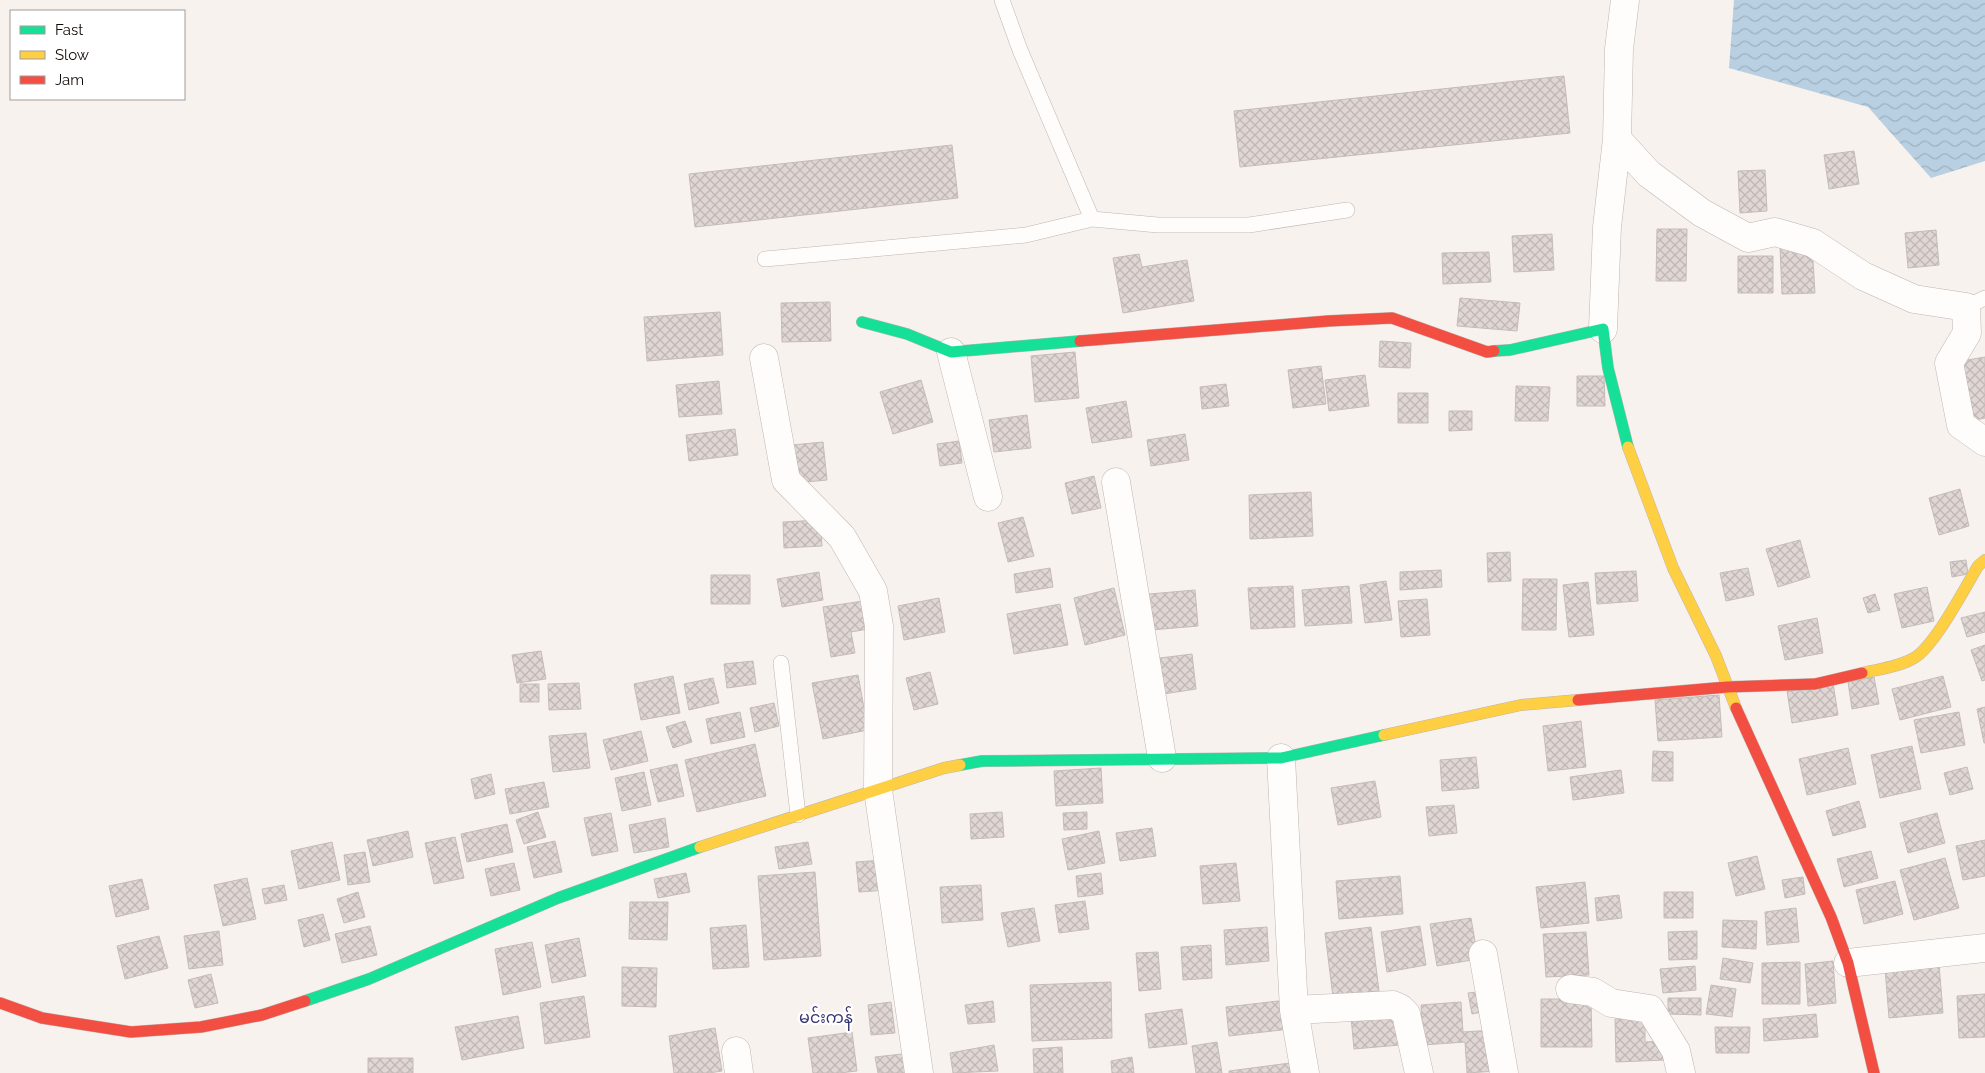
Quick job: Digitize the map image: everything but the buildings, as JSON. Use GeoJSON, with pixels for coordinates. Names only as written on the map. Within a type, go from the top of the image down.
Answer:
{"type":"FeatureCollection","features":[{"type":"Feature","properties":{"kind":"street"},"geometry":{"type":"LineString","coordinates":[[1625,0],[1619,49],[1617,138],[1607,227],[1603,329],[1608,368],[1628,447],[1673,568],[1716,656],[1727,687],[1831,917],[1848,963],[1874,1073]]}},
{"type":"Feature","properties":{"kind":"street"},"geometry":{"type":"LineString","coordinates":[[1617,138],[1649,174],[1702,213],[1748,238],[1775,232],[1813,243],[1863,276],[1914,299],[1975,303],[1967,333],[1949,363],[1960,425],[1985,442]]}},
{"type":"Feature","properties":{"kind":"street"},"geometry":{"type":"LineString","coordinates":[[862,322],[886,326],[919,337],[950,352],[990,347],[1328,321],[1392,318],[1487,352],[1510,350],[1603,329]]}},
{"type":"Feature","properties":{"kind":"street"},"geometry":{"type":"LineString","coordinates":[[950,352],[988,497]]}},
{"type":"Feature","properties":{"kind":"street"},"geometry":{"type":"LineString","coordinates":[[764,358],[786,480],[842,536],[873,591],[879,626],[878,790],[919,1073]]}},
{"type":"Feature","properties":{"kind":"street"},"geometry":{"type":"LineString","coordinates":[[1116,482],[1162,758]]}},
{"type":"Feature","properties":{"kind":"street"},"geometry":{"type":"LineString","coordinates":[[0,1003],[42,1018],[131,1032],[201,1027],[262,1015],[369,979],[558,898],[712,842],[944,768],[982,761],[1281,758],[1521,705],[1727,687],[1815,684],[1890,667],[1914,658],[1931,643],[1978,566],[1985,560]]}},
{"type":"Feature","properties":{"kind":"street"},"geometry":{"type":"LineString","coordinates":[[1281,758],[1294,1010],[1305,1073]]}},
{"type":"Feature","properties":{"kind":"street"},"geometry":{"type":"LineString","coordinates":[[1848,963],[1985,948]]}},
{"type":"Feature","properties":{"kind":"street"},"geometry":{"type":"LineString","coordinates":[[1483,954],[1504,1073]]}},
{"type":"Feature","properties":{"kind":"street"},"geometry":{"type":"LineString","coordinates":[[1570,989],[1593,992],[1611,1003],[1650,1010],[1676,1051],[1681,1073]]}},
{"type":"Feature","properties":{"kind":"street"},"geometry":{"type":"LineString","coordinates":[[1294,1010],[1393,1005],[1400,1008],[1406,1014],[1419,1073]]}},
{"type":"Feature","properties":{"kind":"lane"},"geometry":{"type":"LineString","coordinates":[[1002,0],[1020,50],[1092,220]]}},
{"type":"Feature","properties":{"kind":"lane"},"geometry":{"type":"LineString","coordinates":[[765,259],[1026,235],[1092,220],[1158,225],[1249,225],[1347,210]]}},
{"type":"Feature","properties":{"kind":"lane"},"geometry":{"type":"LineString","coordinates":[[782,663],[798,815]]}},
{"type":"Feature","properties":{"kind":"water"},"geometry":{"type":"Polygon","coordinates":[[[1734,0],[1985,0],[1985,161],[1931,178],[1868,107],[1729,68],[1734,0]]]}},
{"type":"Feature","properties":{"kind":"traffic: fast"},"geometry":{"type":"LineString","coordinates":[[862,322],[907,334],[951,352],[1080,341]]}},
{"type":"Feature","properties":{"kind":"traffic: fast"},"geometry":{"type":"LineString","coordinates":[[1494,351],[1510,350],[1603,329],[1608,368],[1628,447]]}},
{"type":"Feature","properties":{"kind":"traffic: fast"},"geometry":{"type":"LineString","coordinates":[[960,765],[982,761],[1281,758],[1384,735]]}},
{"type":"Feature","properties":{"kind":"traffic: fast"},"geometry":{"type":"LineString","coordinates":[[305,1001],[369,979],[558,898],[700,847]]}},
{"type":"Feature","properties":{"kind":"traffic: slow"},"geometry":{"type":"LineString","coordinates":[[1628,447],[1673,568],[1716,656],[1736,708]]}},
{"type":"Feature","properties":{"kind":"traffic: slow"},"geometry":{"type":"LineString","coordinates":[[1862,673],[1902,664],[1922,652],[1940,630],[1978,566],[1985,560]]}},
{"type":"Feature","properties":{"kind":"traffic: slow"},"geometry":{"type":"LineString","coordinates":[[1384,735],[1521,705],[1578,700]]}},
{"type":"Feature","properties":{"kind":"traffic: slow"},"geometry":{"type":"LineString","coordinates":[[700,847],[944,768],[960,765]]}},
{"type":"Feature","properties":{"kind":"traffic: jam"},"geometry":{"type":"LineString","coordinates":[[1080,341],[1328,321],[1392,318],[1487,352],[1494,351]]}},
{"type":"Feature","properties":{"kind":"traffic: jam"},"geometry":{"type":"LineString","coordinates":[[1578,700],[1727,687],[1815,684],[1862,673]]}},
{"type":"Feature","properties":{"kind":"traffic: jam"},"geometry":{"type":"LineString","coordinates":[[1736,708],[1831,917],[1848,963],[1874,1073]]}},
{"type":"Feature","properties":{"kind":"traffic: jam"},"geometry":{"type":"LineString","coordinates":[[0,1003],[42,1018],[131,1032],[201,1027],[262,1015],[305,1001]]}},
{"type":"Feature","properties":{"kind":"district","name":"မင်းကန်"},"geometry":{"type":"Point","coordinates":[826,1017]}}]}
